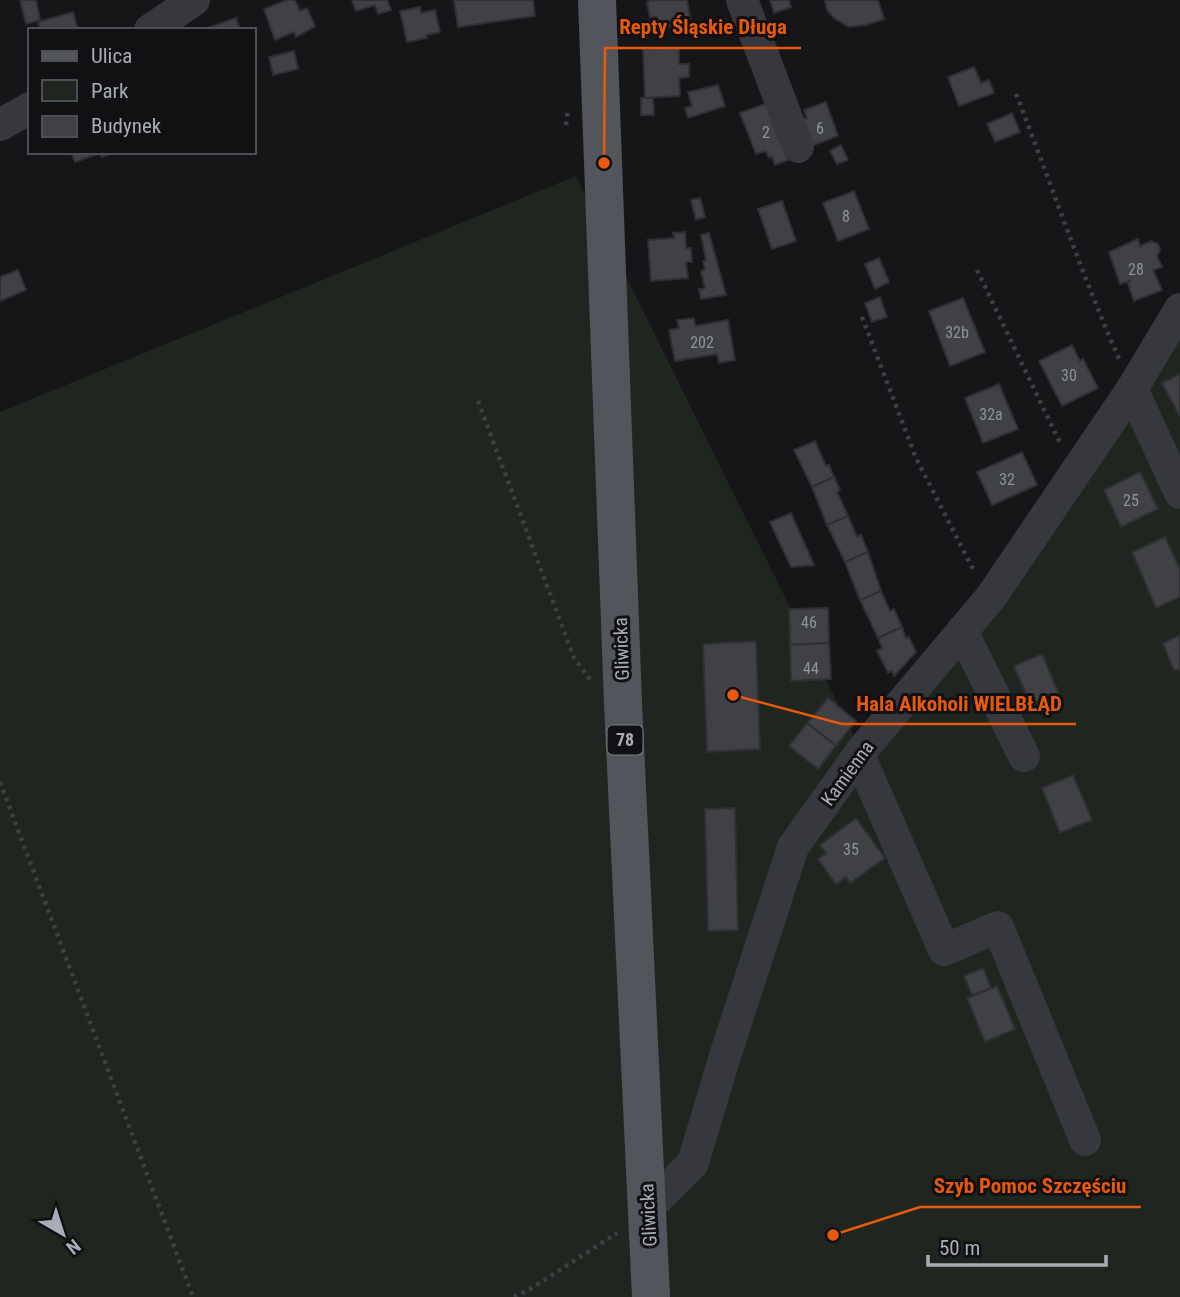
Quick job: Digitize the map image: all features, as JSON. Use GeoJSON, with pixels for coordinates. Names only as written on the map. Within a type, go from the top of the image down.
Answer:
{"type":"FeatureCollection","features":[{"type":"Feature","properties":{"kind":"main road","name":"Gliwicka"},"geometry":{"type":"LineString","coordinates":[[597,0],[623,703],[651,1297]]}},
{"type":"Feature","properties":{"kind":"street"},"geometry":{"type":"LineString","coordinates":[[153,28],[194,0]]}},
{"type":"Feature","properties":{"kind":"street"},"geometry":{"type":"LineString","coordinates":[[741,0],[798,148]]}},
{"type":"Feature","properties":{"kind":"street"},"geometry":{"type":"LineString","coordinates":[[0,125],[28,109]]}},
{"type":"Feature","properties":{"kind":"street","name":"Kamienna"},"geometry":{"type":"LineString","coordinates":[[647,1209],[693,1163],[793,847],[859,755],[991,597],[1132,389],[1180,309]]}},
{"type":"Feature","properties":{"kind":"street"},"geometry":{"type":"LineString","coordinates":[[1132,389],[1180,493]]}},
{"type":"Feature","properties":{"kind":"street"},"geometry":{"type":"LineString","coordinates":[[962,631],[1024,756]]}},
{"type":"Feature","properties":{"kind":"street"},"geometry":{"type":"LineString","coordinates":[[859,755],[944,950],[998,927],[1085,1140]]}},
{"type":"Feature","properties":{"kind":"path"},"geometry":{"type":"LineString","coordinates":[[1016,94],[1047,171],[1075,253],[1132,389]]}},
{"type":"Feature","properties":{"kind":"path"},"geometry":{"type":"LineString","coordinates":[[976,270],[1075,474]]}},
{"type":"Feature","properties":{"kind":"path"},"geometry":{"type":"LineString","coordinates":[[862,317],[916,458],[970,564],[991,597]]}},
{"type":"Feature","properties":{"kind":"path"},"geometry":{"type":"LineString","coordinates":[[478,401],[574,657],[584,674],[596,686],[623,703]]}},
{"type":"Feature","properties":{"kind":"path"},"geometry":{"type":"LineString","coordinates":[[0,782],[193,1297]]}},
{"type":"Feature","properties":{"kind":"path"},"geometry":{"type":"LineString","coordinates":[[514,1297],[610,1239],[647,1209]]}},
{"type":"Feature","properties":{"kind":"green space"},"geometry":{"type":"Polygon","coordinates":[[[576,176],[855,738],[1039,518],[1180,296],[1180,1297],[0,1297],[0,412],[576,176]]]}},
{"type":"Feature","properties":{"kind":"building"},"geometry":{"type":"Polygon","coordinates":[[[20,0],[36,0],[40,20],[26,24],[20,0]]]}},
{"type":"Feature","properties":{"kind":"building"},"geometry":{"type":"Polygon","coordinates":[[[287,0],[295,0],[300,11],[307,8],[315,26],[296,37],[294,32],[275,40],[264,9],[287,0]]]}},
{"type":"Feature","properties":{"kind":"building"},"geometry":{"type":"Polygon","coordinates":[[[352,0],[387,0],[391,10],[378,14],[375,5],[356,11],[352,0]]]}},
{"type":"Feature","properties":{"kind":"building"},"geometry":{"type":"Polygon","coordinates":[[[454,0],[533,0],[535,16],[458,27],[454,0]]]}},
{"type":"Feature","properties":{"kind":"building"},"geometry":{"type":"Polygon","coordinates":[[[687,0],[691,23],[659,30],[656,17],[650,18],[647,2],[687,0]]]}},
{"type":"Feature","properties":{"kind":"building"},"geometry":{"type":"Polygon","coordinates":[[[770,0],[789,0],[791,7],[774,13],[770,0]]]}},
{"type":"Feature","properties":{"kind":"building"},"geometry":{"type":"Polygon","coordinates":[[[825,0],[878,0],[884,19],[849,27],[834,18],[827,10],[825,0]]]}},
{"type":"Feature","properties":{"kind":"building"},"geometry":{"type":"Polygon","coordinates":[[[420,7],[421,13],[435,10],[440,32],[407,42],[400,11],[420,7]]]}},
{"type":"Feature","properties":{"kind":"building"},"geometry":{"type":"Polygon","coordinates":[[[73,12],[77,28],[40,28],[38,22],[73,12]]]}},
{"type":"Feature","properties":{"kind":"building"},"geometry":{"type":"Polygon","coordinates":[[[236,18],[239,28],[208,28],[236,18]]]}},
{"type":"Feature","properties":{"kind":"building"},"geometry":{"type":"Polygon","coordinates":[[[679,48],[679,64],[689,64],[689,77],[679,78],[680,96],[645,98],[643,49],[679,48]]]}},
{"type":"Feature","properties":{"kind":"building"},"geometry":{"type":"Polygon","coordinates":[[[294,51],[298,69],[273,75],[269,57],[294,51]]]}},
{"type":"Feature","properties":{"kind":"building"},"geometry":{"type":"Polygon","coordinates":[[[974,67],[981,83],[989,80],[994,93],[959,106],[948,77],[974,67]]]}},
{"type":"Feature","properties":{"kind":"building"},"geometry":{"type":"Polygon","coordinates":[[[718,85],[725,106],[688,118],[685,108],[692,106],[688,92],[718,85]]]}},
{"type":"Feature","properties":{"kind":"building"},"geometry":{"type":"Polygon","coordinates":[[[641,98],[653,98],[654,115],[641,115],[641,98]]]}},
{"type":"Feature","properties":{"kind":"building"},"geometry":{"type":"Polygon","coordinates":[[[773,101],[788,160],[775,165],[766,151],[756,154],[740,113],[773,101]]]}},
{"type":"Feature","properties":{"kind":"building"},"geometry":{"type":"Polygon","coordinates":[[[826,102],[838,136],[811,146],[801,120],[807,118],[804,110],[826,102]]]}},
{"type":"Feature","properties":{"kind":"building"},"geometry":{"type":"Polygon","coordinates":[[[1012,113],[1020,132],[995,142],[987,124],[1012,113]]]}},
{"type":"Feature","properties":{"kind":"building"},"geometry":{"type":"Polygon","coordinates":[[[841,145],[848,160],[837,164],[830,151],[841,145]]]}},
{"type":"Feature","properties":{"kind":"building"},"geometry":{"type":"Polygon","coordinates":[[[72,154],[97,154],[75,162],[72,154]]]}},
{"type":"Feature","properties":{"kind":"building"},"geometry":{"type":"Polygon","coordinates":[[[854,191],[869,229],[838,241],[823,203],[854,191]]]}},
{"type":"Feature","properties":{"kind":"building"},"geometry":{"type":"Polygon","coordinates":[[[700,198],[705,217],[696,220],[691,200],[700,198]]]}},
{"type":"Feature","properties":{"kind":"building"},"geometry":{"type":"Polygon","coordinates":[[[782,201],[796,241],[772,249],[758,209],[782,201]]]}},
{"type":"Feature","properties":{"kind":"building"},"geometry":{"type":"Polygon","coordinates":[[[685,232],[686,248],[691,248],[692,262],[686,262],[688,278],[651,281],[648,240],[674,238],[673,233],[685,232]]]}},
{"type":"Feature","properties":{"kind":"building"},"geometry":{"type":"Polygon","coordinates":[[[709,233],[726,295],[701,299],[699,289],[705,288],[701,272],[705,269],[703,261],[706,260],[701,235],[709,233]]]}},
{"type":"Feature","properties":{"kind":"building"},"geometry":{"type":"Polygon","coordinates":[[[1138,239],[1140,246],[1151,241],[1158,244],[1160,250],[1157,256],[1162,267],[1153,270],[1162,290],[1134,301],[1128,284],[1130,281],[1120,284],[1109,252],[1138,239]]]}},
{"type":"Feature","properties":{"kind":"building"},"geometry":{"type":"Polygon","coordinates":[[[879,258],[889,282],[875,289],[865,264],[879,258]]]}},
{"type":"Feature","properties":{"kind":"building"},"geometry":{"type":"Polygon","coordinates":[[[18,270],[26,290],[0,301],[0,277],[18,270]]]}},
{"type":"Feature","properties":{"kind":"building"},"geometry":{"type":"Polygon","coordinates":[[[880,297],[887,317],[872,322],[865,303],[880,297]]]}},
{"type":"Feature","properties":{"kind":"building"},"geometry":{"type":"Polygon","coordinates":[[[963,298],[985,352],[950,366],[929,311],[963,298]]]}},
{"type":"Feature","properties":{"kind":"building"},"geometry":{"type":"Polygon","coordinates":[[[694,318],[695,326],[728,320],[735,360],[719,363],[717,354],[675,361],[669,330],[679,328],[677,320],[694,318]]]}},
{"type":"Feature","properties":{"kind":"building"},"geometry":{"type":"Polygon","coordinates":[[[1072,345],[1080,361],[1083,359],[1098,388],[1062,406],[1039,361],[1072,345]]]}},
{"type":"Feature","properties":{"kind":"building"},"geometry":{"type":"Polygon","coordinates":[[[1180,374],[1180,414],[1179,415],[1162,383],[1180,374]]]}},
{"type":"Feature","properties":{"kind":"building"},"geometry":{"type":"Polygon","coordinates":[[[999,384],[1018,429],[983,443],[965,398],[999,384]]]}},
{"type":"Feature","properties":{"kind":"building"},"geometry":{"type":"Polygon","coordinates":[[[815,441],[834,477],[812,487],[794,450],[815,441]]]}},
{"type":"Feature","properties":{"kind":"building"},"geometry":{"type":"Polygon","coordinates":[[[1022,452],[1037,485],[992,505],[977,472],[1022,452]]]}},
{"type":"Feature","properties":{"kind":"building"},"geometry":{"type":"Polygon","coordinates":[[[1140,472],[1158,509],[1121,527],[1104,490],[1140,472]]]}},
{"type":"Feature","properties":{"kind":"building"},"geometry":{"type":"Polygon","coordinates":[[[834,477],[840,490],[837,492],[848,516],[827,525],[812,487],[834,477]]]}},
{"type":"Feature","properties":{"kind":"building"},"geometry":{"type":"Polygon","coordinates":[[[791,513],[814,565],[791,567],[770,522],[791,513]]]}},
{"type":"Feature","properties":{"kind":"building"},"geometry":{"type":"Polygon","coordinates":[[[848,516],[857,537],[861,535],[868,552],[845,562],[827,525],[848,516]]]}},
{"type":"Feature","properties":{"kind":"building"},"geometry":{"type":"Polygon","coordinates":[[[1165,537],[1180,569],[1180,597],[1156,608],[1132,552],[1165,537]]]}},
{"type":"Feature","properties":{"kind":"building"},"geometry":{"type":"Polygon","coordinates":[[[868,552],[881,591],[860,600],[845,562],[868,552]]]}},
{"type":"Feature","properties":{"kind":"building"},"geometry":{"type":"Polygon","coordinates":[[[881,591],[890,611],[894,609],[902,627],[878,638],[860,600],[881,591]]]}},
{"type":"Feature","properties":{"kind":"building"},"geometry":{"type":"Polygon","coordinates":[[[828,608],[829,643],[790,645],[789,609],[828,608]]]}},
{"type":"Feature","properties":{"kind":"building"},"geometry":{"type":"Polygon","coordinates":[[[902,627],[916,652],[894,676],[892,671],[888,673],[877,651],[882,648],[878,638],[902,627]]]}},
{"type":"Feature","properties":{"kind":"building"},"geometry":{"type":"Polygon","coordinates":[[[1180,635],[1180,672],[1179,669],[1174,671],[1163,643],[1180,635]]]}},
{"type":"Feature","properties":{"kind":"building"},"geometry":{"type":"Polygon","coordinates":[[[756,641],[760,749],[707,752],[703,644],[756,641]]]}},
{"type":"Feature","properties":{"kind":"building"},"geometry":{"type":"Polygon","coordinates":[[[829,643],[831,679],[791,681],[790,645],[829,643]]]}},
{"type":"Feature","properties":{"kind":"building"},"geometry":{"type":"Polygon","coordinates":[[[1042,654],[1062,701],[1034,713],[1014,666],[1042,654]]]}},
{"type":"Feature","properties":{"kind":"building"},"geometry":{"type":"Polygon","coordinates":[[[828,698],[856,721],[836,746],[807,723],[828,698]]]}},
{"type":"Feature","properties":{"kind":"building"},"geometry":{"type":"Polygon","coordinates":[[[807,723],[836,746],[818,769],[789,746],[807,723]]]}},
{"type":"Feature","properties":{"kind":"building"},"geometry":{"type":"Polygon","coordinates":[[[1073,775],[1092,820],[1060,833],[1042,788],[1073,775]]]}},
{"type":"Feature","properties":{"kind":"building"},"geometry":{"type":"Polygon","coordinates":[[[735,808],[738,930],[708,931],[705,809],[735,808]]]}},
{"type":"Feature","properties":{"kind":"building"},"geometry":{"type":"Polygon","coordinates":[[[856,818],[885,858],[850,883],[846,877],[836,884],[818,859],[826,853],[820,845],[856,818]]]}},
{"type":"Feature","properties":{"kind":"building"},"geometry":{"type":"Polygon","coordinates":[[[983,968],[991,988],[972,995],[964,976],[983,968]]]}},
{"type":"Feature","properties":{"kind":"building"},"geometry":{"type":"Polygon","coordinates":[[[997,986],[1015,1029],[985,1042],[967,998],[997,986]]]}},
{"type":"Feature","properties":{"kind":"place","name":"Repty Śląskie Długa"},"geometry":{"type":"Point","coordinates":[604,163]}},
{"type":"Feature","properties":{"kind":"place","name":"Hala Alkoholi WIELBŁĄD"},"geometry":{"type":"Point","coordinates":[733,695]}},
{"type":"Feature","properties":{"kind":"place","name":"Szyb Pomoc Szczęściu"},"geometry":{"type":"Point","coordinates":[833,1235]}}]}
